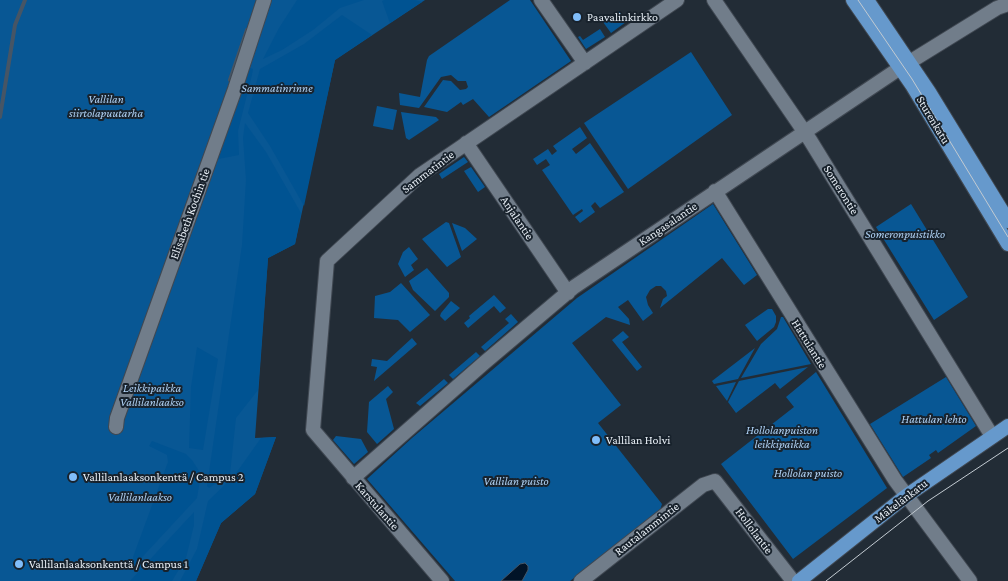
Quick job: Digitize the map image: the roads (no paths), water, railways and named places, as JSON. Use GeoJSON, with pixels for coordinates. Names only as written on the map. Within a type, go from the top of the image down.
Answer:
{"type":"FeatureCollection","features":[{"type":"Feature","properties":{"kind":"main road","name":"Sturenkatu"},"geometry":{"type":"LineString","coordinates":[[853,0],[905,65]]}},
{"type":"Feature","properties":{"kind":"main road","name":"Sturenkatu"},"geometry":{"type":"LineString","coordinates":[[867,0],[905,65],[1002,213],[1008,244]]}},
{"type":"Feature","properties":{"kind":"main road","name":"Mäkelänkatu"},"geometry":{"type":"LineString","coordinates":[[799,581],[906,496],[1008,426]]}},
{"type":"Feature","properties":{"kind":"street","name":"Elisabeth Kochin tie"},"geometry":{"type":"LineString","coordinates":[[116,427],[117,418],[235,89],[264,0]]}},
{"type":"Feature","properties":{"kind":"street"},"geometry":{"type":"LineString","coordinates":[[541,0],[585,63]]}},
{"type":"Feature","properties":{"kind":"street","name":"Sammatintie"},"geometry":{"type":"LineString","coordinates":[[313,430],[327,261],[420,175],[678,0]]}},
{"type":"Feature","properties":{"kind":"street","name":"Somerontie"},"geometry":{"type":"LineString","coordinates":[[714,0],[805,132],[992,436]]}},
{"type":"Feature","properties":{"kind":"street","name":"Kangasalantie"},"geometry":{"type":"LineString","coordinates":[[353,478],[574,287],[905,65],[997,8],[1008,4]]}},
{"type":"Feature","properties":{"kind":"street","name":"Anjalantie"},"geometry":{"type":"LineString","coordinates":[[466,143],[568,293]]}},
{"type":"Feature","properties":{"kind":"street","name":"Hattulantie"},"geometry":{"type":"LineString","coordinates":[[715,191],[842,397],[906,496],[970,581]]}},
{"type":"Feature","properties":{"kind":"street","name":"Karstulantie"},"geometry":{"type":"LineString","coordinates":[[313,430],[442,581]]}},
{"type":"Feature","properties":{"kind":"street","name":"Rautalammintie"},"geometry":{"type":"LineString","coordinates":[[582,581],[703,485],[715,480]]}},
{"type":"Feature","properties":{"kind":"street","name":"Hollolantie"},"geometry":{"type":"LineString","coordinates":[[715,480],[793,581]]}},
{"type":"Feature","properties":{"kind":"waterway"},"geometry":{"type":"LineString","coordinates":[[0,117],[15,25],[25,0]]}},
{"type":"Feature","properties":{"kind":"waterway"},"geometry":{"type":"LineString","coordinates":[[230,80],[247,30]]}},
{"type":"Feature","properties":{"kind":"tram line"},"geometry":{"type":"LineString","coordinates":[[858,0],[912,79],[1008,237]]}},
{"type":"Feature","properties":{"kind":"tram line"},"geometry":{"type":"LineString","coordinates":[[826,581],[928,501],[1008,448]]}},
{"type":"Feature","properties":{"kind":"place","name":"Paavalinkirkko"},"geometry":{"type":"Point","coordinates":[577,17]}},
{"type":"Feature","properties":{"kind":"place","name":"Vallilan Holvi"},"geometry":{"type":"Point","coordinates":[596,440]}},
{"type":"Feature","properties":{"kind":"place","name":"Vallilanlaaksonkenttä / Campus 2"},"geometry":{"type":"Point","coordinates":[73,477]}},
{"type":"Feature","properties":{"kind":"place","name":"Vallilanlaaksonkenttä / Campus 1"},"geometry":{"type":"Point","coordinates":[19,564]}},
{"type":"Feature","properties":{"kind":"park label","name":"Sammatinrinne"},"geometry":{"type":"Point","coordinates":[277,88]}},
{"type":"Feature","properties":{"kind":"park label","name":"Vallilan siirtolapuutarha"},"geometry":{"type":"Point","coordinates":[106,106]}},
{"type":"Feature","properties":{"kind":"park label","name":"Someronpuistikko"},"geometry":{"type":"Point","coordinates":[905,234]}},
{"type":"Feature","properties":{"kind":"park label","name":"Leikkipaikka Vallilanlaakso"},"geometry":{"type":"Point","coordinates":[152,395]}},
{"type":"Feature","properties":{"kind":"park label","name":"Hattulan lehto"},"geometry":{"type":"Point","coordinates":[934,419]}},
{"type":"Feature","properties":{"kind":"park label","name":"Hollolanpuiston leikkipaikka"},"geometry":{"type":"Point","coordinates":[782,437]}},
{"type":"Feature","properties":{"kind":"park label","name":"Hollolan puisto"},"geometry":{"type":"Point","coordinates":[808,473]}},
{"type":"Feature","properties":{"kind":"park label","name":"Vallilan puisto"},"geometry":{"type":"Point","coordinates":[516,481]}},
{"type":"Feature","properties":{"kind":"park label","name":"Vallilanlaakso"},"geometry":{"type":"Point","coordinates":[140,497]}}]}
